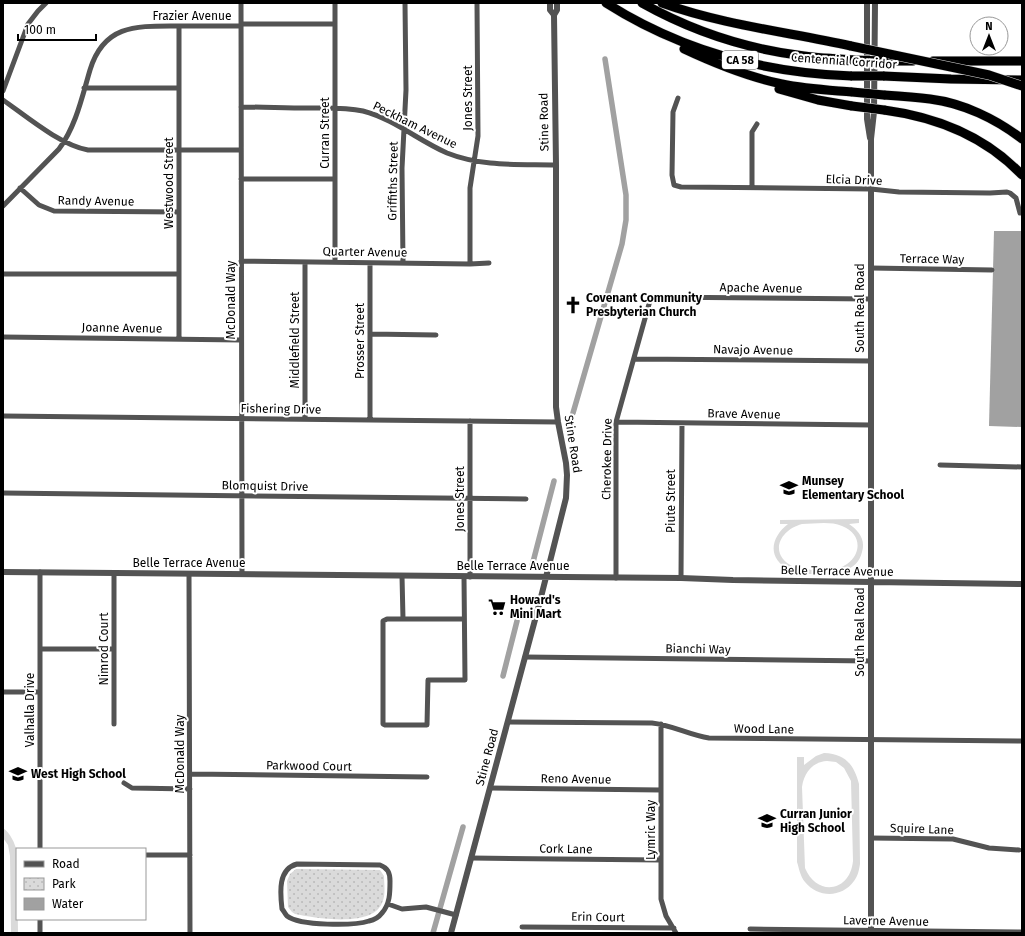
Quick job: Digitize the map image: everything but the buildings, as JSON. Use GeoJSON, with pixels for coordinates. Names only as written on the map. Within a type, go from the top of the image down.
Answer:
{"type":"FeatureCollection","features":[{"type":"Feature","properties":{"kind":"highway","name":"Centennial Corridor"},"geometry":{"type":"LineString","coordinates":[[606,3],[633,20],[688,45],[746,62],[803,72],[852,76],[1022,80]]}},
{"type":"Feature","properties":{"kind":"highway","name":"Centennial Corridor"},"geometry":{"type":"LineString","coordinates":[[642,3],[688,26],[740,43],[789,54],[853,60],[884,61],[1022,61]]}},
{"type":"Feature","properties":{"kind":"highway"},"geometry":{"type":"LineString","coordinates":[[662,3],[689,12],[729,22],[983,73],[1022,86]]}},
{"type":"Feature","properties":{"kind":"highway"},"geometry":{"type":"LineString","coordinates":[[633,20],[684,48],[763,83],[791,93],[818,100],[922,117],[959,131],[992,149],[1022,175]]}},
{"type":"Feature","properties":{"kind":"highway"},"geometry":{"type":"LineString","coordinates":[[737,71],[782,84],[809,89],[931,99],[956,105],[996,122],[1022,139]]}},
{"type":"Feature","properties":{"kind":"street"},"geometry":{"type":"LineString","coordinates":[[3,91],[28,24],[46,3]]}},
{"type":"Feature","properties":{"kind":"street","name":"McDonald Way"},"geometry":{"type":"LineString","coordinates":[[241,3],[242,574]]}},
{"type":"Feature","properties":{"kind":"street","name":"Curran Street"},"geometry":{"type":"LineString","coordinates":[[335,3],[335,262]]}},
{"type":"Feature","properties":{"kind":"street","name":"Griffiths Street"},"geometry":{"type":"LineString","coordinates":[[403,263],[402,168],[406,90],[405,3]]}},
{"type":"Feature","properties":{"kind":"street","name":"Jones Street"},"geometry":{"type":"LineString","coordinates":[[470,264],[470,200],[478,136],[477,3]]}},
{"type":"Feature","properties":{"kind":"street","name":"Stine Road"},"geometry":{"type":"LineString","coordinates":[[550,3],[550,10],[554,15]]}},
{"type":"Feature","properties":{"kind":"street","name":"Stine Road"},"geometry":{"type":"LineString","coordinates":[[451,933],[564,510],[567,487],[566,463],[556,407],[556,165],[554,15],[557,10],[557,3]]}},
{"type":"Feature","properties":{"kind":"street","name":"South Real Road"},"geometry":{"type":"LineString","coordinates":[[867,3],[867,119],[871,140]]}},
{"type":"Feature","properties":{"kind":"street","name":"South Real Road"},"geometry":{"type":"LineString","coordinates":[[871,932],[871,140],[874,112],[875,3]]}},
{"type":"Feature","properties":{"kind":"street","name":"Frazier Avenue"},"geometry":{"type":"LineString","coordinates":[[3,206],[65,141],[73,124],[92,62],[104,44],[115,35],[140,26],[335,24]]}},
{"type":"Feature","properties":{"kind":"street","name":"Westwood Street"},"geometry":{"type":"LineString","coordinates":[[179,26],[179,339]]}},
{"type":"Feature","properties":{"kind":"street"},"geometry":{"type":"LineString","coordinates":[[84,88],[179,88]]}},
{"type":"Feature","properties":{"kind":"street","name":"Elcia Drive"},"geometry":{"type":"LineString","coordinates":[[678,98],[673,112],[672,175],[674,184],[681,187],[871,189],[899,192],[1007,192],[1016,198],[1020,213]]}},
{"type":"Feature","properties":{"kind":"street"},"geometry":{"type":"LineString","coordinates":[[3,100],[37,124],[65,141],[76,147],[88,150],[241,150]]}},
{"type":"Feature","properties":{"kind":"street","name":"Peckham Avenue"},"geometry":{"type":"LineString","coordinates":[[241,107],[352,109],[376,115],[448,153],[474,161],[501,164],[556,165]]}},
{"type":"Feature","properties":{"kind":"street"},"geometry":{"type":"LineString","coordinates":[[752,187],[752,132],[756,124]]}},
{"type":"Feature","properties":{"kind":"street"},"geometry":{"type":"LineString","coordinates":[[241,179],[335,179]]}},
{"type":"Feature","properties":{"kind":"street","name":"Randy Avenue"},"geometry":{"type":"LineString","coordinates":[[20,188],[39,205],[54,211],[179,212]]}},
{"type":"Feature","properties":{"kind":"street","name":"Quarter Avenue"},"geometry":{"type":"LineString","coordinates":[[241,261],[470,264],[489,262]]}},
{"type":"Feature","properties":{"kind":"street","name":"Middlefield Street"},"geometry":{"type":"LineString","coordinates":[[305,262],[306,419]]}},
{"type":"Feature","properties":{"kind":"street","name":"Prosser Street"},"geometry":{"type":"LineString","coordinates":[[370,262],[370,420]]}},
{"type":"Feature","properties":{"kind":"street","name":"Terrace Way"},"geometry":{"type":"LineString","coordinates":[[871,268],[992,270]]}},
{"type":"Feature","properties":{"kind":"street"},"geometry":{"type":"LineString","coordinates":[[3,274],[179,274]]}},
{"type":"Feature","properties":{"kind":"street","name":"Apache Avenue"},"geometry":{"type":"LineString","coordinates":[[651,297],[871,299]]}},
{"type":"Feature","properties":{"kind":"street","name":"Cherokee Drive"},"geometry":{"type":"LineString","coordinates":[[616,578],[616,422],[651,297]]}},
{"type":"Feature","properties":{"kind":"street"},"geometry":{"type":"LineString","coordinates":[[370,334],[436,335]]}},
{"type":"Feature","properties":{"kind":"street","name":"Joanne Avenue"},"geometry":{"type":"LineString","coordinates":[[3,337],[241,340]]}},
{"type":"Feature","properties":{"kind":"street","name":"Navajo Avenue"},"geometry":{"type":"LineString","coordinates":[[634,358],[871,361]]}},
{"type":"Feature","properties":{"kind":"street","name":"Fishering Drive"},"geometry":{"type":"LineString","coordinates":[[3,416],[558,422]]}},
{"type":"Feature","properties":{"kind":"street","name":"Jones Street"},"geometry":{"type":"LineString","coordinates":[[403,619],[383,621],[383,724],[387,726],[427,725],[428,680],[465,680],[464,619],[470,498],[470,421]]}},
{"type":"Feature","properties":{"kind":"street","name":"Brave Avenue"},"geometry":{"type":"LineString","coordinates":[[616,422],[871,426]]}},
{"type":"Feature","properties":{"kind":"street","name":"Piute Street"},"geometry":{"type":"LineString","coordinates":[[681,578],[682,423]]}},
{"type":"Feature","properties":{"kind":"street"},"geometry":{"type":"LineString","coordinates":[[940,465],[1022,466]]}},
{"type":"Feature","properties":{"kind":"street","name":"Blomquist Drive"},"geometry":{"type":"LineString","coordinates":[[3,493],[526,499]]}},
{"type":"Feature","properties":{"kind":"street","name":"Belle Terrace Avenue"},"geometry":{"type":"LineString","coordinates":[[3,572],[681,578],[871,583],[1022,584]]}},
{"type":"Feature","properties":{"kind":"street","name":"Valhalla Drive"},"geometry":{"type":"LineString","coordinates":[[40,572],[40,848]]}},
{"type":"Feature","properties":{"kind":"street","name":"Nimrod Court"},"geometry":{"type":"LineString","coordinates":[[114,573],[114,724]]}},
{"type":"Feature","properties":{"kind":"street","name":"McDonald Way"},"geometry":{"type":"LineString","coordinates":[[189,574],[190,933]]}},
{"type":"Feature","properties":{"kind":"street"},"geometry":{"type":"LineString","coordinates":[[402,576],[403,619],[464,619]]}},
{"type":"Feature","properties":{"kind":"street"},"geometry":{"type":"LineString","coordinates":[[40,649],[114,649]]}},
{"type":"Feature","properties":{"kind":"street","name":"Bianchi Way"},"geometry":{"type":"LineString","coordinates":[[525,657],[871,661]]}},
{"type":"Feature","properties":{"kind":"street"},"geometry":{"type":"LineString","coordinates":[[3,692],[40,692]]}},
{"type":"Feature","properties":{"kind":"street","name":"Wood Lane"},"geometry":{"type":"LineString","coordinates":[[508,722],[661,724],[709,738],[1022,741]]}},
{"type":"Feature","properties":{"kind":"street","name":"Lymric Way"},"geometry":{"type":"LineString","coordinates":[[661,724],[661,900],[666,916],[675,931]]}},
{"type":"Feature","properties":{"kind":"street","name":"Parkwood Court"},"geometry":{"type":"LineString","coordinates":[[190,774],[427,777]]}},
{"type":"Feature","properties":{"kind":"street"},"geometry":{"type":"LineString","coordinates":[[124,783],[132,788],[190,789]]}},
{"type":"Feature","properties":{"kind":"street","name":"Reno Avenue"},"geometry":{"type":"LineString","coordinates":[[490,788],[661,790]]}},
{"type":"Feature","properties":{"kind":"street","name":"Squire Lane"},"geometry":{"type":"LineString","coordinates":[[871,838],[953,839],[989,848],[1019,850]]}},
{"type":"Feature","properties":{"kind":"street"},"geometry":{"type":"LineString","coordinates":[[146,855],[190,855]]}},
{"type":"Feature","properties":{"kind":"street","name":"Cork Lane"},"geometry":{"type":"LineString","coordinates":[[471,858],[661,860]]}},
{"type":"Feature","properties":{"kind":"street"},"geometry":{"type":"LineString","coordinates":[[298,864],[380,865],[387,868],[390,876],[390,897],[388,904],[385,910],[377,918],[365,922],[331,924],[306,922],[292,918],[284,913],[282,909],[283,875],[289,867],[298,864]]}},
{"type":"Feature","properties":{"kind":"street"},"geometry":{"type":"LineString","coordinates":[[388,904],[402,909],[420,907],[456,915]]}},
{"type":"Feature","properties":{"kind":"street"},"geometry":{"type":"LineString","coordinates":[[40,920],[40,933]]}},
{"type":"Feature","properties":{"kind":"street","name":"Erin Court"},"geometry":{"type":"LineString","coordinates":[[522,927],[675,931]]}},
{"type":"Feature","properties":{"kind":"street","name":"Laverne Avenue"},"geometry":{"type":"LineString","coordinates":[[750,929],[871,932],[1022,932]]}},
{"type":"Feature","properties":{"kind":"green space"},"geometry":{"type":"Polygon","coordinates":[[[859,519],[859,523],[849,524],[858,532],[862,539],[863,547],[859,559],[850,568],[838,572],[807,574],[790,570],[777,560],[775,554],[774,548],[777,536],[788,524],[780,524],[780,520],[859,519]],[[802,524],[787,532],[780,543],[779,550],[781,556],[786,562],[794,567],[803,569],[833,569],[842,567],[854,557],[857,550],[857,543],[855,537],[850,531],[837,524],[802,524]]]}},
{"type":"Feature","properties":{"kind":"green space"},"geometry":{"type":"Polygon","coordinates":[[[824,753],[843,758],[852,766],[859,784],[859,871],[849,887],[843,891],[830,894],[816,891],[810,887],[802,877],[797,862],[797,757],[804,757],[804,765],[816,756],[824,753]],[[827,761],[813,766],[807,773],[802,787],[805,868],[810,877],[817,884],[825,887],[832,887],[840,884],[846,879],[851,871],[853,861],[851,781],[844,768],[836,762],[827,761]]]}},
{"type":"Feature","properties":{"kind":"green space"},"geometry":{"type":"Polygon","coordinates":[[[3,828],[10,836],[16,848],[16,920],[18,920],[18,933],[11,933],[10,856],[8,845],[3,838],[3,828]]]}},
{"type":"Feature","properties":{"kind":"green space"},"geometry":{"type":"Polygon","coordinates":[[[296,869],[380,870],[384,876],[384,893],[382,903],[376,911],[367,916],[355,919],[329,919],[295,914],[288,907],[287,881],[290,874],[296,869]]]}},
{"type":"Feature","properties":{"kind":"water"},"geometry":{"type":"Polygon","coordinates":[[[994,231],[1022,231],[1022,427],[989,426],[994,231]]]}},
{"type":"Feature","properties":{"kind":"waterway"},"geometry":{"type":"LineString","coordinates":[[573,413],[622,244],[626,220],[626,195],[605,59]]}},
{"type":"Feature","properties":{"kind":"waterway"},"geometry":{"type":"LineString","coordinates":[[532,566],[554,481]]}},
{"type":"Feature","properties":{"kind":"waterway"},"geometry":{"type":"LineString","coordinates":[[503,676],[517,621]]}},
{"type":"Feature","properties":{"kind":"waterway"},"geometry":{"type":"LineString","coordinates":[[433,933],[463,827]]}},
{"type":"Feature","properties":{"kind":"place","name":"Covenant Community Presbyterian Church"},"geometry":{"type":"Point","coordinates":[573,305]}},
{"type":"Feature","properties":{"kind":"place","name":"Munsey Elementary School"},"geometry":{"type":"Point","coordinates":[789,488]}},
{"type":"Feature","properties":{"kind":"place","name":"Howard's Mini Mart"},"geometry":{"type":"Point","coordinates":[497,607]}},
{"type":"Feature","properties":{"kind":"place","name":"West High School"},"geometry":{"type":"Point","coordinates":[18,774]}},
{"type":"Feature","properties":{"kind":"place","name":"Curran Junior High School"},"geometry":{"type":"Point","coordinates":[767,821]}}]}
